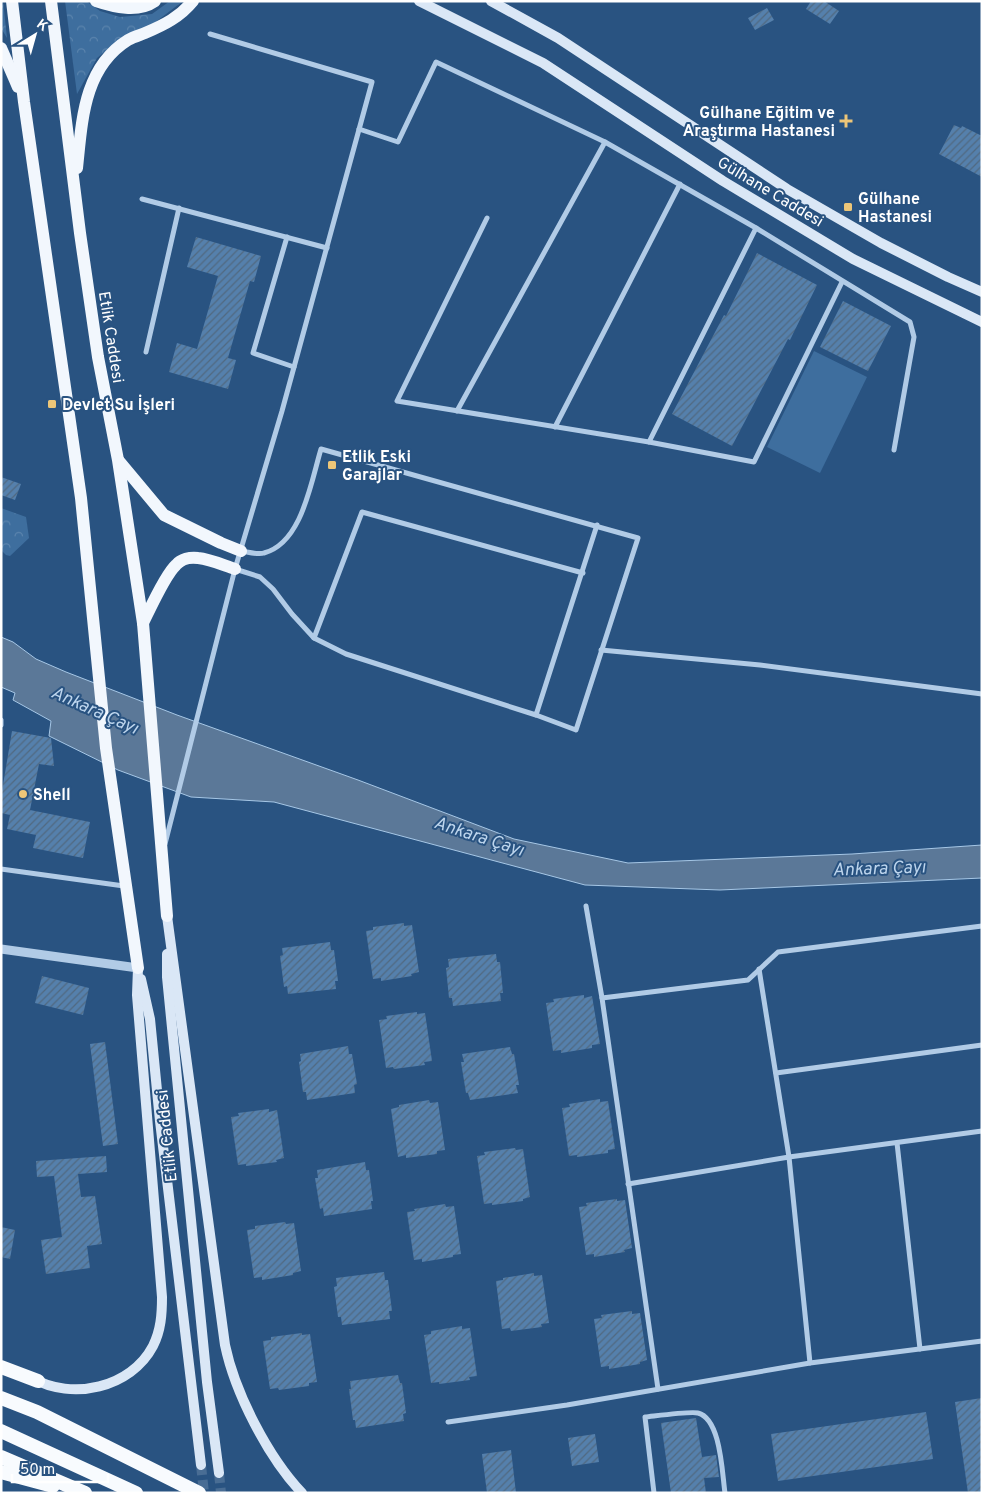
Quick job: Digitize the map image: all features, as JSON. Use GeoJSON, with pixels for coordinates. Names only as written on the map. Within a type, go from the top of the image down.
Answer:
{"type":"FeatureCollection","features":[{"type":"Feature","properties":{"kind":"highway"},"geometry":{"type":"LineString","coordinates":[[1,1367],[38,1381]]}},
{"type":"Feature","properties":{"kind":"highway"},"geometry":{"type":"LineString","coordinates":[[1,1387],[37,1412]]}},
{"type":"Feature","properties":{"kind":"highway"},"geometry":{"type":"LineString","coordinates":[[1,1398],[37,1412],[199,1493]]}},
{"type":"Feature","properties":{"kind":"highway"},"geometry":{"type":"LineString","coordinates":[[1,1430],[136,1493]]}},
{"type":"Feature","properties":{"kind":"highway"},"geometry":{"type":"LineString","coordinates":[[1,1456],[85,1493]]}},
{"type":"Feature","properties":{"kind":"highway"},"geometry":{"type":"LineString","coordinates":[[1,1472],[76,1493]]}},
{"type":"Feature","properties":{"kind":"main road"},"geometry":{"type":"LineString","coordinates":[[12,1],[24,102]]}},
{"type":"Feature","properties":{"kind":"main road","name":"Etlik Caddesi"},"geometry":{"type":"LineString","coordinates":[[51,1],[98,357],[118,460],[143,623],[167,916],[167,977],[207,1382],[219,1473]]}},
{"type":"Feature","properties":{"kind":"main road"},"geometry":{"type":"LineString","coordinates":[[96,1],[115,8],[137,7],[156,1]]}},
{"type":"Feature","properties":{"kind":"main road"},"geometry":{"type":"LineString","coordinates":[[75,191],[83,111],[93,81],[107,59],[127,40],[167,24],[193,1]]}},
{"type":"Feature","properties":{"kind":"main road","name":"Gülhane Caddesi"},"geometry":{"type":"LineString","coordinates":[[420,1],[543,63],[724,181],[853,259],[982,322]]}},
{"type":"Feature","properties":{"kind":"main road","name":"Gülhane Caddesi"},"geometry":{"type":"LineString","coordinates":[[491,1],[558,38],[787,189],[881,243],[982,292]]}},
{"type":"Feature","properties":{"kind":"main road"},"geometry":{"type":"LineString","coordinates":[[1,48],[24,102]]}},
{"type":"Feature","properties":{"kind":"main road","name":"Etlik Caddesi"},"geometry":{"type":"LineString","coordinates":[[24,102],[81,498],[112,794],[138,968],[150,1019],[160,1121],[201,1466]]}},
{"type":"Feature","properties":{"kind":"main road"},"geometry":{"type":"LineString","coordinates":[[118,460],[164,515],[221,544],[241,551]]}},
{"type":"Feature","properties":{"kind":"main road"},"geometry":{"type":"LineString","coordinates":[[143,623],[175,565],[184,559],[204,559],[235,569]]}},
{"type":"Feature","properties":{"kind":"main road"},"geometry":{"type":"LineString","coordinates":[[167,916],[224,1345],[229,1368],[262,1436],[280,1465],[302,1493]]}},
{"type":"Feature","properties":{"kind":"main road"},"geometry":{"type":"LineString","coordinates":[[1,1359],[38,1381],[52,1386],[68,1389],[90,1388],[111,1384],[123,1378],[143,1360],[153,1346],[158,1333],[162,1317],[162,1297],[137,995],[138,968]]}},
{"type":"Feature","properties":{"kind":"street"},"geometry":{"type":"LineString","coordinates":[[162,858],[200,714],[235,569],[294,367],[372,82],[210,34]]}},
{"type":"Feature","properties":{"kind":"street"},"geometry":{"type":"LineString","coordinates":[[359,130],[398,142],[436,62],[604,142],[756,228],[910,322],[914,337],[894,450]]}},
{"type":"Feature","properties":{"kind":"street"},"geometry":{"type":"LineString","coordinates":[[457,410],[604,142]]}},
{"type":"Feature","properties":{"kind":"street"},"geometry":{"type":"LineString","coordinates":[[555,427],[680,184]]}},
{"type":"Feature","properties":{"kind":"street"},"geometry":{"type":"LineString","coordinates":[[142,198],[327,248]]}},
{"type":"Feature","properties":{"kind":"street"},"geometry":{"type":"LineString","coordinates":[[146,352],[179,208]]}},
{"type":"Feature","properties":{"kind":"street"},"geometry":{"type":"LineString","coordinates":[[487,218],[397,401],[649,442],[754,462],[842,282]]}},
{"type":"Feature","properties":{"kind":"street"},"geometry":{"type":"LineString","coordinates":[[649,442],[756,228]]}},
{"type":"Feature","properties":{"kind":"street"},"geometry":{"type":"LineString","coordinates":[[286,237],[253,353],[294,367]]}},
{"type":"Feature","properties":{"kind":"street"},"geometry":{"type":"LineString","coordinates":[[235,569],[260,577],[274,590],[292,614],[314,638],[346,654],[536,715],[576,730],[638,538],[321,449],[299,520],[283,544],[263,554],[241,551]]}},
{"type":"Feature","properties":{"kind":"street"},"geometry":{"type":"LineString","coordinates":[[314,638],[362,512],[582,573]]}},
{"type":"Feature","properties":{"kind":"street"},"geometry":{"type":"LineString","coordinates":[[536,715],[597,525]]}},
{"type":"Feature","properties":{"kind":"street"},"geometry":{"type":"LineString","coordinates":[[601,650],[760,665],[982,694]]}},
{"type":"Feature","properties":{"kind":"street"},"geometry":{"type":"LineString","coordinates":[[1,720],[1,725]]}},
{"type":"Feature","properties":{"kind":"street"},"geometry":{"type":"LineString","coordinates":[[1,869],[126,887]]}},
{"type":"Feature","properties":{"kind":"street"},"geometry":{"type":"LineString","coordinates":[[586,906],[602,998],[658,1389]]}},
{"type":"Feature","properties":{"kind":"street"},"geometry":{"type":"LineString","coordinates":[[602,998],[748,980],[778,952],[982,926]]}},
{"type":"Feature","properties":{"kind":"street"},"geometry":{"type":"LineString","coordinates":[[1,949],[138,968]]}},
{"type":"Feature","properties":{"kind":"street"},"geometry":{"type":"LineString","coordinates":[[759,969],[789,1157],[810,1364]]}},
{"type":"Feature","properties":{"kind":"street"},"geometry":{"type":"LineString","coordinates":[[776,1073],[982,1045]]}},
{"type":"Feature","properties":{"kind":"street"},"geometry":{"type":"LineString","coordinates":[[628,1184],[789,1157],[982,1131]]}},
{"type":"Feature","properties":{"kind":"street"},"geometry":{"type":"LineString","coordinates":[[897,1143],[920,1349]]}},
{"type":"Feature","properties":{"kind":"street"},"geometry":{"type":"LineString","coordinates":[[448,1422],[567,1405],[810,1364],[982,1341]]}},
{"type":"Feature","properties":{"kind":"street"},"geometry":{"type":"LineString","coordinates":[[654,1493],[645,1417],[698,1412],[709,1419],[716,1430],[725,1493]]}},
{"type":"Feature","properties":{"kind":"green space"},"geometry":{"type":"Polygon","coordinates":[[[1,1],[3,1],[7,38],[1,28],[1,1]]]}},
{"type":"Feature","properties":{"kind":"green space"},"geometry":{"type":"Polygon","coordinates":[[[65,1],[86,1],[100,11],[120,17],[152,14],[170,1],[183,1],[153,24],[123,37],[97,58],[77,94],[65,1]]]}},
{"type":"Feature","properties":{"kind":"green space"},"geometry":{"type":"Polygon","coordinates":[[[814,351],[867,377],[820,473],[767,447],[814,351]]]}},
{"type":"Feature","properties":{"kind":"green space"},"geometry":{"type":"Polygon","coordinates":[[[1,508],[26,517],[29,538],[10,556],[1,550],[1,508]]]}},
{"type":"Feature","properties":{"kind":"water","name":"Ankara Çayı"},"geometry":{"type":"Polygon","coordinates":[[[1,637],[13,642],[36,659],[66,672],[177,715],[358,780],[514,839],[628,863],[852,854],[982,845],[982,878],[720,890],[585,885],[274,802],[191,797],[118,770],[49,736],[51,721],[13,700],[15,693],[1,687],[1,637]]]}},
{"type":"Feature","properties":{"kind":"building"},"geometry":{"type":"Polygon","coordinates":[[[811,1],[824,1],[839,11],[830,24],[806,9],[811,1]]]}},
{"type":"Feature","properties":{"kind":"building"},"geometry":{"type":"Polygon","coordinates":[[[767,8],[774,20],[755,30],[748,18],[767,8]]]}},
{"type":"Feature","properties":{"kind":"building"},"geometry":{"type":"Polygon","coordinates":[[[954,125],[961,128],[962,126],[982,136],[982,177],[939,154],[954,125]]]}},
{"type":"Feature","properties":{"kind":"building"},"geometry":{"type":"Polygon","coordinates":[[[196,237],[261,256],[254,282],[250,281],[228,358],[236,360],[228,389],[169,372],[177,343],[197,349],[218,276],[187,267],[196,237]]]}},
{"type":"Feature","properties":{"kind":"building"},"geometry":{"type":"Polygon","coordinates":[[[757,253],[817,285],[790,340],[788,339],[732,446],[672,414],[724,315],[726,316],[757,253]]]}},
{"type":"Feature","properties":{"kind":"building"},"geometry":{"type":"Polygon","coordinates":[[[843,301],[891,326],[868,371],[820,347],[843,301]]]}},
{"type":"Feature","properties":{"kind":"building"},"geometry":{"type":"Polygon","coordinates":[[[1,477],[21,484],[15,500],[1,495],[1,477]]]}},
{"type":"Feature","properties":{"kind":"building"},"geometry":{"type":"Polygon","coordinates":[[[12,731],[51,738],[54,766],[39,764],[30,810],[90,822],[83,858],[33,848],[36,835],[7,829],[10,815],[1,813],[1,797],[12,731]]]}},
{"type":"Feature","properties":{"kind":"building"},"geometry":{"type":"Polygon","coordinates":[[[404,923],[404,926],[412,925],[419,972],[411,974],[412,976],[381,981],[381,978],[373,979],[366,931],[373,930],[373,927],[404,923]]]}},
{"type":"Feature","properties":{"kind":"building"},"geometry":{"type":"Polygon","coordinates":[[[330,942],[331,950],[334,950],[338,981],[335,981],[336,989],[288,994],[287,986],[284,987],[280,956],[283,955],[282,948],[330,942]]]}},
{"type":"Feature","properties":{"kind":"building"},"geometry":{"type":"Polygon","coordinates":[[[496,954],[497,962],[500,962],[503,993],[500,993],[501,1001],[453,1006],[452,998],[449,998],[446,968],[449,967],[448,959],[496,954]]]}},
{"type":"Feature","properties":{"kind":"building"},"geometry":{"type":"Polygon","coordinates":[[[42,976],[89,988],[83,1015],[35,1003],[42,976]]]}},
{"type":"Feature","properties":{"kind":"building"},"geometry":{"type":"Polygon","coordinates":[[[584,995],[584,998],[592,996],[600,1044],[592,1045],[592,1048],[561,1053],[561,1050],[553,1051],[546,1003],[554,1002],[553,999],[584,995]]]}},
{"type":"Feature","properties":{"kind":"building"},"geometry":{"type":"Polygon","coordinates":[[[417,1012],[417,1014],[425,1013],[432,1061],[424,1062],[425,1065],[394,1069],[393,1067],[386,1068],[379,1020],[387,1019],[386,1016],[417,1012]]]}},
{"type":"Feature","properties":{"kind":"building"},"geometry":{"type":"Polygon","coordinates":[[[105,1042],[118,1144],[103,1146],[90,1044],[105,1042]]]}},
{"type":"Feature","properties":{"kind":"building"},"geometry":{"type":"Polygon","coordinates":[[[348,1046],[349,1054],[352,1054],[357,1084],[354,1085],[355,1093],[307,1100],[306,1092],[303,1092],[299,1062],[301,1061],[300,1054],[348,1046]]]}},
{"type":"Feature","properties":{"kind":"building"},"geometry":{"type":"Polygon","coordinates":[[[510,1047],[512,1054],[514,1054],[519,1085],[516,1085],[518,1093],[470,1100],[468,1093],[466,1093],[461,1062],[464,1062],[462,1054],[510,1047]]]}},
{"type":"Feature","properties":{"kind":"building"},"geometry":{"type":"Polygon","coordinates":[[[600,1099],[600,1102],[608,1101],[615,1149],[608,1150],[608,1153],[577,1157],[577,1155],[569,1156],[562,1108],[570,1107],[569,1104],[600,1099]]]}},
{"type":"Feature","properties":{"kind":"building"},"geometry":{"type":"Polygon","coordinates":[[[429,1100],[430,1103],[438,1102],[445,1150],[437,1151],[437,1154],[406,1158],[406,1155],[398,1157],[391,1109],[399,1107],[399,1105],[429,1100]]]}},
{"type":"Feature","properties":{"kind":"building"},"geometry":{"type":"Polygon","coordinates":[[[269,1109],[269,1112],[277,1110],[284,1158],[276,1160],[277,1162],[246,1166],[246,1164],[238,1165],[231,1117],[239,1116],[238,1113],[269,1109]]]}},
{"type":"Feature","properties":{"kind":"building"},"geometry":{"type":"Polygon","coordinates":[[[515,1148],[516,1150],[523,1149],[530,1197],[523,1199],[523,1201],[492,1205],[492,1203],[484,1204],[477,1156],[485,1155],[484,1152],[515,1148]]]}},
{"type":"Feature","properties":{"kind":"building"},"geometry":{"type":"Polygon","coordinates":[[[106,1156],[107,1172],[78,1174],[81,1197],[95,1196],[102,1244],[87,1246],[90,1268],[46,1274],[41,1240],[62,1237],[54,1176],[37,1177],[36,1161],[106,1156]]]}},
{"type":"Feature","properties":{"kind":"building"},"geometry":{"type":"Polygon","coordinates":[[[365,1162],[366,1170],[369,1170],[373,1201],[371,1201],[372,1209],[324,1216],[323,1208],[320,1209],[315,1178],[318,1178],[317,1170],[365,1162]]]}},
{"type":"Feature","properties":{"kind":"building"},"geometry":{"type":"Polygon","coordinates":[[[617,1199],[617,1201],[625,1200],[632,1248],[624,1250],[625,1252],[594,1257],[594,1254],[586,1255],[579,1207],[587,1206],[586,1203],[617,1199]]]}},
{"type":"Feature","properties":{"kind":"building"},"geometry":{"type":"Polygon","coordinates":[[[445,1204],[446,1207],[454,1206],[461,1254],[422,1262],[422,1259],[414,1260],[407,1212],[445,1204]]]}},
{"type":"Feature","properties":{"kind":"building"},"geometry":{"type":"Polygon","coordinates":[[[285,1222],[286,1224],[294,1223],[301,1271],[293,1273],[293,1275],[262,1280],[262,1277],[254,1278],[247,1230],[255,1229],[255,1226],[285,1222]]]}},
{"type":"Feature","properties":{"kind":"building"},"geometry":{"type":"Polygon","coordinates":[[[1,1227],[15,1230],[10,1259],[1,1257],[1,1227]]]}},
{"type":"Feature","properties":{"kind":"building"},"geometry":{"type":"Polygon","coordinates":[[[384,1272],[385,1280],[388,1280],[392,1311],[389,1311],[390,1319],[342,1325],[341,1317],[338,1317],[334,1287],[337,1286],[336,1278],[384,1272]]]}},
{"type":"Feature","properties":{"kind":"building"},"geometry":{"type":"Polygon","coordinates":[[[534,1273],[534,1276],[542,1275],[549,1323],[541,1324],[542,1327],[511,1331],[510,1328],[502,1329],[496,1281],[534,1273]]]}},
{"type":"Feature","properties":{"kind":"building"},"geometry":{"type":"Polygon","coordinates":[[[632,1311],[632,1314],[640,1313],[647,1360],[640,1362],[640,1364],[609,1369],[609,1366],[601,1367],[594,1319],[602,1318],[601,1315],[632,1311]]]}},
{"type":"Feature","properties":{"kind":"building"},"geometry":{"type":"Polygon","coordinates":[[[462,1326],[462,1329],[470,1328],[477,1376],[469,1377],[470,1380],[439,1384],[439,1382],[431,1383],[424,1335],[431,1334],[431,1331],[462,1326]]]}},
{"type":"Feature","properties":{"kind":"building"},"geometry":{"type":"Polygon","coordinates":[[[302,1333],[302,1335],[310,1334],[317,1382],[309,1383],[309,1386],[279,1390],[278,1388],[270,1389],[263,1341],[271,1340],[271,1337],[302,1333]]]}},
{"type":"Feature","properties":{"kind":"building"},"geometry":{"type":"Polygon","coordinates":[[[398,1375],[400,1383],[402,1383],[406,1413],[403,1414],[404,1421],[356,1428],[355,1420],[353,1420],[349,1389],[351,1389],[350,1381],[398,1375]]]}},
{"type":"Feature","properties":{"kind":"building"},"geometry":{"type":"Polygon","coordinates":[[[982,1398],[982,1492],[968,1493],[955,1402],[982,1398]]]}},
{"type":"Feature","properties":{"kind":"building"},"geometry":{"type":"Polygon","coordinates":[[[926,1412],[933,1459],[778,1481],[771,1434],[926,1412]]]}},
{"type":"Feature","properties":{"kind":"building"},"geometry":{"type":"Polygon","coordinates":[[[696,1418],[702,1457],[716,1455],[719,1477],[704,1478],[706,1493],[671,1493],[661,1423],[696,1418]]]}},
{"type":"Feature","properties":{"kind":"building"},"geometry":{"type":"Polygon","coordinates":[[[595,1434],[599,1462],[572,1466],[568,1438],[595,1434]]]}},
{"type":"Feature","properties":{"kind":"building"},"geometry":{"type":"Polygon","coordinates":[[[511,1450],[516,1493],[487,1493],[482,1454],[511,1450]]]}},
{"type":"Feature","properties":{"kind":"tunnel"},"geometry":{"type":"LineString","coordinates":[[201,1465],[204,1493]]}},
{"type":"Feature","properties":{"kind":"tunnel"},"geometry":{"type":"LineString","coordinates":[[219,1473],[221,1493]]}},
{"type":"Feature","properties":{"kind":"place","name":"Gülhane Eğitim ve Araştırma Hastanesi"},"geometry":{"type":"Point","coordinates":[846,121]}},
{"type":"Feature","properties":{"kind":"place","name":"Gülhane Hastanesi"},"geometry":{"type":"Point","coordinates":[848,207]}},
{"type":"Feature","properties":{"kind":"place","name":"Devlet Su İşleri"},"geometry":{"type":"Point","coordinates":[52,404]}},
{"type":"Feature","properties":{"kind":"place","name":"Etlik Eski Garajlar"},"geometry":{"type":"Point","coordinates":[332,465]}},
{"type":"Feature","properties":{"kind":"place","name":"Shell"},"geometry":{"type":"Point","coordinates":[23,794]}}]}
